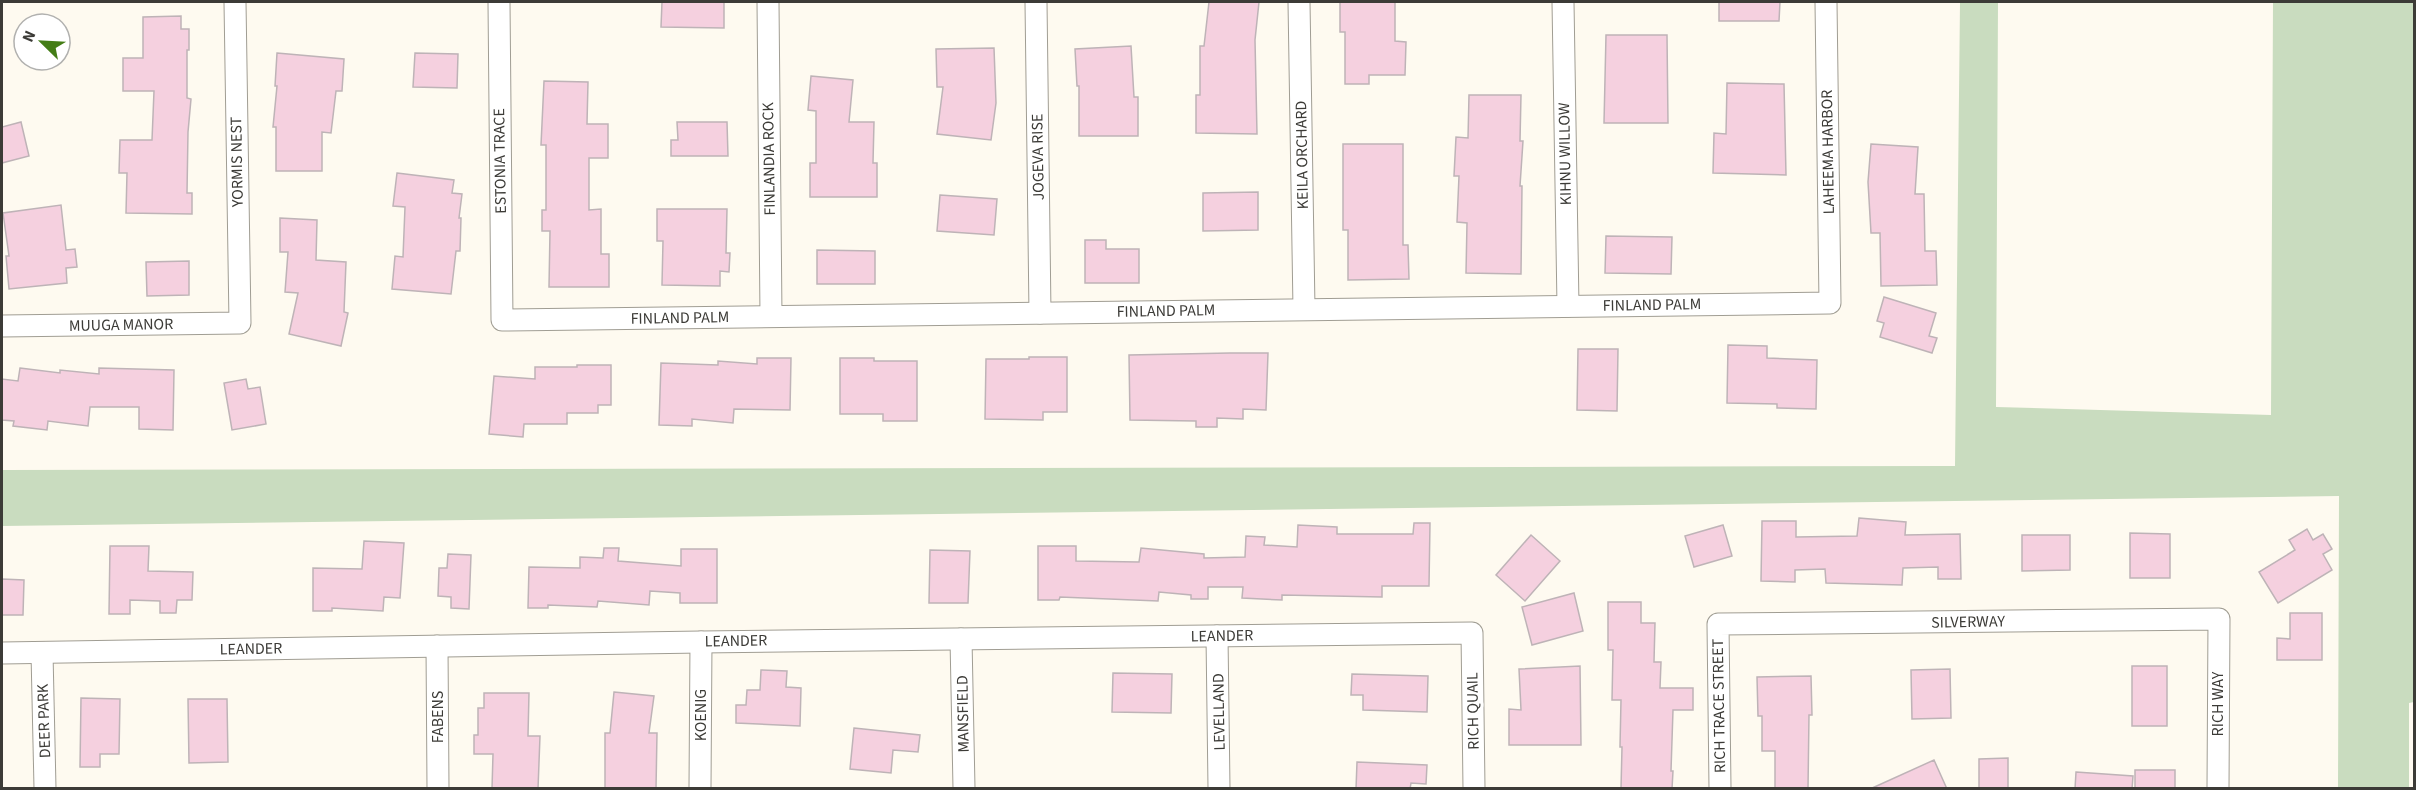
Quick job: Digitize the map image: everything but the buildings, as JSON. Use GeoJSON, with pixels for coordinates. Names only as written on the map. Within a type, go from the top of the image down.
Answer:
{"type":"FeatureCollection","features":[{"type":"Feature","properties":{"kind":"street","name":"YORMIS NEST"},"geometry":{"type":"LineString","coordinates":[[235,2],[240,323]]}},
{"type":"Feature","properties":{"kind":"street","name":"ESTONIA TRACE"},"geometry":{"type":"LineString","coordinates":[[498,2],[502,320]]}},
{"type":"Feature","properties":{"kind":"street","name":"FINLANDIA ROCK"},"geometry":{"type":"LineString","coordinates":[[768,2],[771,316]]}},
{"type":"Feature","properties":{"kind":"street","name":"JOGEVA RISE"},"geometry":{"type":"LineString","coordinates":[[1036,2],[1040,313]]}},
{"type":"Feature","properties":{"kind":"street","name":"KEILA ORCHARD"},"geometry":{"type":"LineString","coordinates":[[1299,2],[1304,309]]}},
{"type":"Feature","properties":{"kind":"street","name":"KIHNU WILLOW"},"geometry":{"type":"LineString","coordinates":[[1563,2],[1568,306]]}},
{"type":"Feature","properties":{"kind":"street","name":"LAHEEMA HARBOR"},"geometry":{"type":"LineString","coordinates":[[1826,2],[1830,303]]}},
{"type":"Feature","properties":{"kind":"street","name":"FINLAND PALM"},"geometry":{"type":"LineString","coordinates":[[502,320],[1830,303]]}},
{"type":"Feature","properties":{"kind":"street","name":"MUUGA MANOR"},"geometry":{"type":"LineString","coordinates":[[2,327],[240,323]]}},
{"type":"Feature","properties":{"kind":"street","name":"SILVERWAY"},"geometry":{"type":"LineString","coordinates":[[1718,624],[2219,619]]}},
{"type":"Feature","properties":{"kind":"street","name":"RICH WAY"},"geometry":{"type":"LineString","coordinates":[[2218,789],[2219,619]]}},
{"type":"Feature","properties":{"kind":"street","name":"RICH TRACE STREET"},"geometry":{"type":"LineString","coordinates":[[1718,624],[1720,789]]}},
{"type":"Feature","properties":{"kind":"street","name":"LEANDER"},"geometry":{"type":"LineString","coordinates":[[2,653],[1472,633]]}},
{"type":"Feature","properties":{"kind":"street","name":"RICH QUAIL"},"geometry":{"type":"LineString","coordinates":[[1472,633],[1474,789]]}},
{"type":"Feature","properties":{"kind":"street","name":"LEVELLAND"},"geometry":{"type":"LineString","coordinates":[[1217,636],[1219,789]]}},
{"type":"Feature","properties":{"kind":"street","name":"MANSFIELD"},"geometry":{"type":"LineString","coordinates":[[961,639],[964,789]]}},
{"type":"Feature","properties":{"kind":"street","name":"KOENIG"},"geometry":{"type":"LineString","coordinates":[[700,789],[701,642]]}},
{"type":"Feature","properties":{"kind":"street","name":"FABENS"},"geometry":{"type":"LineString","coordinates":[[437,646],[438,789]]}},
{"type":"Feature","properties":{"kind":"street","name":"DEER PARK"},"geometry":{"type":"LineString","coordinates":[[42,652],[45,789]]}},
{"type":"Feature","properties":{"kind":"green space"},"geometry":{"type":"Polygon","coordinates":[[[1960,2],[1998,2],[1996,407],[2271,415],[2273,2],[2414,2],[2414,702],[2409,703],[2409,788],[2338,788],[2339,496],[2,526],[2,470],[1955,466],[1960,2]]]}}]}
